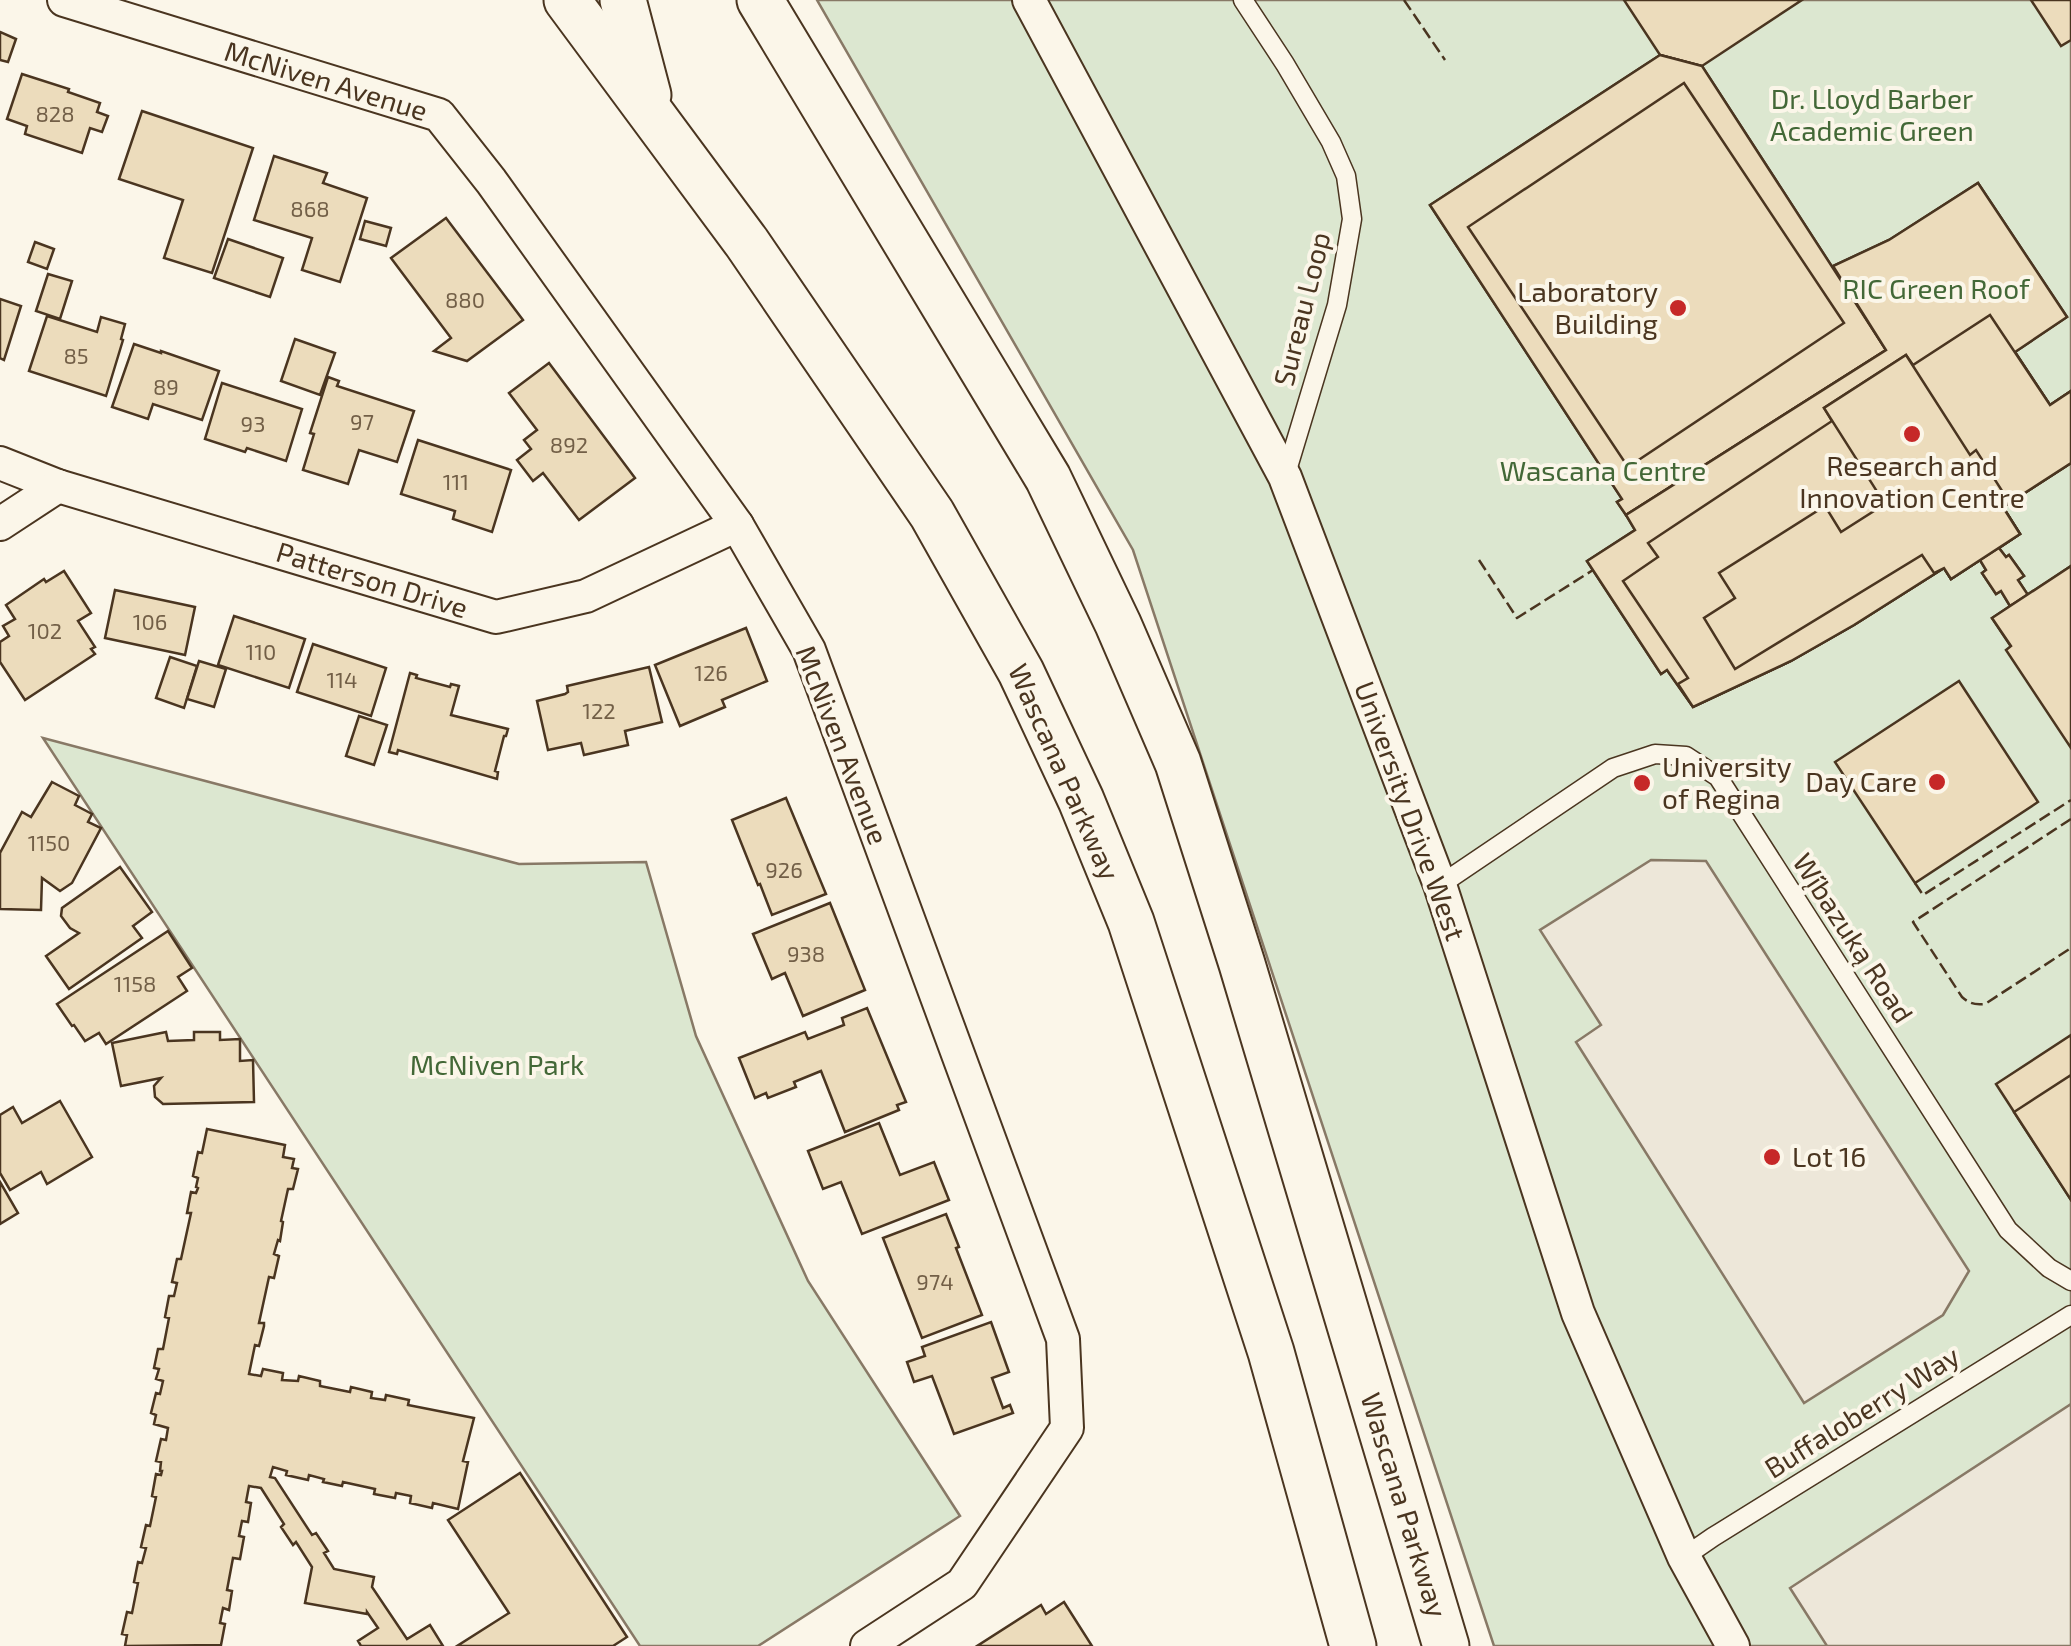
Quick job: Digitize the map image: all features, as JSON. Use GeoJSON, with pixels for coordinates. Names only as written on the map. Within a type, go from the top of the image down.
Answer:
{"type":"FeatureCollection","features":[{"type":"Feature","properties":{"kind":"main road","name":"Wascana Parkway"},"geometry":{"type":"LineString","coordinates":[[567,0],[746,243],[932,514],[1021,672],[1081,800],[1130,922],[1271,1352],[1353,1646]]}},
{"type":"Feature","properties":{"kind":"main road"},"geometry":{"type":"LineString","coordinates":[[622,0],[653,116]]}},
{"type":"Feature","properties":{"kind":"main road","name":"Wascana Parkway"},"geometry":{"type":"LineString","coordinates":[[760,0],[1048,478],[1118,624],[1178,763],[1446,1646]]}},
{"type":"Feature","properties":{"kind":"street","name":"McNiven Avenue"},"geometry":{"type":"LineString","coordinates":[[64,0],[439,114],[737,525],[809,650],[1063,1339],[1067,1428],[962,1584],[867,1646]]}},
{"type":"Feature","properties":{"kind":"street","name":"University Drive West"},"geometry":{"type":"LineString","coordinates":[[1029,0],[1285,477],[1440,884],[1578,1312],[1684,1558],[1733,1646]]}},
{"type":"Feature","properties":{"kind":"street","name":"Patterson Drive"},"geometry":{"type":"LineString","coordinates":[[0,463],[58,486],[496,618],[586,596],[737,525]]}},
{"type":"Feature","properties":{"kind":"street"},"geometry":{"type":"LineString","coordinates":[[0,524],[58,486]]}},
{"type":"Feature","properties":{"kind":"lane","name":"Sureau Loop"},"geometry":{"type":"LineString","coordinates":[[1243,0],[1331,142],[1346,176],[1352,220],[1336,305],[1285,477]]}},
{"type":"Feature","properties":{"kind":"lane","name":"Wį́bazuką Road"},"geometry":{"type":"LineString","coordinates":[[1440,884],[1613,768],[1654,754],[1686,756],[1718,777],[2008,1230],[2049,1268],[2071,1282]]}},
{"type":"Feature","properties":{"kind":"lane","name":"Buffaloberry Way"},"geometry":{"type":"LineString","coordinates":[[1684,1558],[2071,1315]]}},
{"type":"Feature","properties":{"kind":"green space","name":"Wascana Centre"},"geometry":{"type":"Polygon","coordinates":[[[817,0],[2071,0],[2071,1646],[1494,1646],[1133,550],[817,0]]]}},
{"type":"Feature","properties":{"kind":"green space","name":"McNiven Park"},"geometry":{"type":"Polygon","coordinates":[[[43,738],[519,864],[646,862],[696,1036],[808,1281],[960,1516],[758,1646],[640,1646],[43,738]]]}},
{"type":"Feature","properties":{"kind":"shaded area","name":"Lot 16"},"geometry":{"type":"Polygon","coordinates":[[[1651,860],[1706,861],[1969,1271],[1943,1315],[1804,1403],[1576,1042],[1601,1025],[1540,930],[1651,860]]]}},
{"type":"Feature","properties":{"kind":"shaded area"},"geometry":{"type":"Polygon","coordinates":[[[2071,1404],[2071,1646],[1827,1646],[1790,1588],[2071,1404]]]}},
{"type":"Feature","properties":{"kind":"building"},"geometry":{"type":"Polygon","coordinates":[[[1624,0],[1802,0],[1702,66],[1660,55],[1624,0]]]}},
{"type":"Feature","properties":{"kind":"building"},"geometry":{"type":"Polygon","coordinates":[[[2031,0],[2071,0],[2071,40],[2061,46],[2031,0]]]}},
{"type":"Feature","properties":{"kind":"building"},"geometry":{"type":"Polygon","coordinates":[[[0,32],[16,39],[8,62],[0,60],[0,32]]]}},
{"type":"Feature","properties":{"kind":"building","name":"Laboratory Building"},"geometry":{"type":"Polygon","coordinates":[[[1660,55],[1702,66],[1886,350],[1626,515],[1617,502],[1622,499],[1430,205],[1660,55]]]}},
{"type":"Feature","properties":{"kind":"building","name":"Laboratory Building"},"geometry":{"type":"Polygon","coordinates":[[[1660,55],[1702,66],[1886,350],[1626,515],[1617,502],[1622,499],[1430,205],[1660,55]]]}},
{"type":"Feature","properties":{"kind":"building"},"geometry":{"type":"Polygon","coordinates":[[[22,74],[100,103],[97,112],[108,116],[102,132],[90,128],[82,153],[25,134],[27,126],[7,119],[22,74]]]}},
{"type":"Feature","properties":{"kind":"building","name":"Laboratory Building"},"geometry":{"type":"Polygon","coordinates":[[[1684,83],[1844,323],[1628,467],[1468,227],[1684,83]]]}},
{"type":"Feature","properties":{"kind":"building"},"geometry":{"type":"Polygon","coordinates":[[[142,111],[253,148],[212,273],[164,258],[183,200],[119,179],[142,111]]]}},
{"type":"Feature","properties":{"kind":"building"},"geometry":{"type":"Polygon","coordinates":[[[274,156],[327,173],[323,183],[367,198],[340,282],[302,270],[312,238],[254,220],[274,156]]]}},
{"type":"Feature","properties":{"kind":"building","name":"Research and Innovation Centre"},"geometry":{"type":"Polygon","coordinates":[[[1978,183],[2067,317],[2015,352],[2050,405],[2071,391],[2071,463],[2003,507],[2020,534],[1999,548],[2024,576],[2018,580],[2028,595],[2010,606],[1982,573],[1986,570],[1980,560],[1951,579],[1944,568],[1791,661],[1693,707],[1667,670],[1661,674],[1587,561],[1635,530],[1626,515],[1886,350],[1833,266],[1889,240],[1978,183]]]}},
{"type":"Feature","properties":{"kind":"building","name":"Research and Innovation Centre"},"geometry":{"type":"Polygon","coordinates":[[[1978,183],[2067,317],[2015,352],[2050,405],[2071,391],[2071,463],[2003,507],[2020,534],[1999,548],[2024,576],[2018,580],[2028,595],[2010,606],[1982,573],[1986,570],[1980,560],[1951,579],[1944,568],[1791,661],[1693,707],[1667,670],[1661,674],[1587,561],[1635,530],[1626,515],[1886,350],[1833,266],[1889,240],[1978,183]]]}},
{"type":"Feature","properties":{"kind":"building"},"geometry":{"type":"Polygon","coordinates":[[[446,218],[523,320],[467,361],[434,351],[451,338],[391,258],[446,218]]]}},
{"type":"Feature","properties":{"kind":"building"},"geometry":{"type":"Polygon","coordinates":[[[365,221],[391,228],[386,246],[360,239],[365,221]]]}},
{"type":"Feature","properties":{"kind":"building"},"geometry":{"type":"Polygon","coordinates":[[[228,239],[283,258],[270,297],[214,278],[228,239]]]}},
{"type":"Feature","properties":{"kind":"building"},"geometry":{"type":"Polygon","coordinates":[[[35,242],[54,249],[47,269],[28,262],[35,242]]]}},
{"type":"Feature","properties":{"kind":"building"},"geometry":{"type":"Polygon","coordinates":[[[48,274],[72,281],[60,319],[36,311],[48,274]]]}},
{"type":"Feature","properties":{"kind":"building"},"geometry":{"type":"Polygon","coordinates":[[[0,299],[21,306],[4,360],[0,358],[0,299]]]}},
{"type":"Feature","properties":{"kind":"building","name":"Research and Innovation Centre"},"geometry":{"type":"Polygon","coordinates":[[[1990,315],[2050,405],[2071,391],[2071,463],[2003,507],[2020,534],[1951,579],[1944,568],[1791,661],[1693,707],[1678,684],[1688,678],[1623,581],[1658,557],[1648,543],[1832,421],[1824,408],[1906,355],[1913,365],[1990,315]]]}},
{"type":"Feature","properties":{"kind":"building"},"geometry":{"type":"Polygon","coordinates":[[[47,316],[97,332],[101,317],[125,324],[106,396],[29,371],[47,316]]]}},
{"type":"Feature","properties":{"kind":"building"},"geometry":{"type":"Polygon","coordinates":[[[295,339],[335,353],[320,395],[281,381],[295,339]]]}},
{"type":"Feature","properties":{"kind":"building"},"geometry":{"type":"Polygon","coordinates":[[[134,344],[219,371],[202,420],[153,404],[148,419],[112,407],[134,344]]]}},
{"type":"Feature","properties":{"kind":"building"},"geometry":{"type":"Polygon","coordinates":[[[1906,355],[1970,455],[1976,450],[2006,497],[1999,501],[2020,534],[1951,579],[1944,568],[1934,573],[1922,555],[1735,669],[1704,618],[1735,598],[1719,573],[1825,506],[1841,532],[1885,504],[1824,408],[1906,355]]]}},
{"type":"Feature","properties":{"kind":"building"},"geometry":{"type":"Polygon","coordinates":[[[549,363],[635,478],[579,520],[543,473],[533,481],[517,460],[531,449],[524,440],[537,430],[509,393],[549,363]]]}},
{"type":"Feature","properties":{"kind":"building"},"geometry":{"type":"Polygon","coordinates":[[[328,377],[339,381],[337,386],[414,411],[397,462],[359,450],[348,484],[303,470],[328,377]]]}},
{"type":"Feature","properties":{"kind":"building"},"geometry":{"type":"Polygon","coordinates":[[[222,383],[302,409],[286,461],[205,439],[222,383]]]}},
{"type":"Feature","properties":{"kind":"building"},"geometry":{"type":"Polygon","coordinates":[[[418,440],[511,470],[492,532],[453,519],[455,511],[401,494],[418,440]]]}},
{"type":"Feature","properties":{"kind":"building"},"geometry":{"type":"Polygon","coordinates":[[[2071,566],[2071,737],[1992,618],[2071,566]]]}},
{"type":"Feature","properties":{"kind":"building"},"geometry":{"type":"Polygon","coordinates":[[[2071,566],[2071,748],[2006,650],[2011,646],[1992,618],[2071,566]]]}},
{"type":"Feature","properties":{"kind":"building"},"geometry":{"type":"Polygon","coordinates":[[[64,571],[91,613],[78,621],[95,647],[91,649],[95,654],[25,700],[0,662],[0,642],[9,636],[3,626],[15,619],[6,605],[44,579],[46,582],[64,571]]]}},
{"type":"Feature","properties":{"kind":"building"},"geometry":{"type":"Polygon","coordinates":[[[115,590],[195,607],[185,655],[105,638],[115,590]]]}},
{"type":"Feature","properties":{"kind":"building"},"geometry":{"type":"Polygon","coordinates":[[[234,616],[305,639],[289,688],[218,665],[234,616]]]}},
{"type":"Feature","properties":{"kind":"building"},"geometry":{"type":"Polygon","coordinates":[[[746,628],[767,681],[722,700],[725,707],[680,726],[655,665],[746,628]]]}},
{"type":"Feature","properties":{"kind":"building"},"geometry":{"type":"Polygon","coordinates":[[[313,644],[386,668],[371,716],[297,692],[313,644]]]}},
{"type":"Feature","properties":{"kind":"building"},"geometry":{"type":"Polygon","coordinates":[[[170,657],[197,666],[184,708],[156,698],[170,657]]]}},
{"type":"Feature","properties":{"kind":"building"},"geometry":{"type":"Polygon","coordinates":[[[199,661],[226,669],[214,707],[187,699],[199,661]]]}},
{"type":"Feature","properties":{"kind":"building"},"geometry":{"type":"Polygon","coordinates":[[[649,667],[662,722],[625,731],[628,745],[584,755],[581,743],[548,750],[537,701],[565,694],[567,686],[649,667]]]}},
{"type":"Feature","properties":{"kind":"building"},"geometry":{"type":"Polygon","coordinates":[[[410,673],[416,678],[459,686],[451,715],[508,729],[495,771],[497,779],[398,750],[397,754],[389,752],[410,673]]]}},
{"type":"Feature","properties":{"kind":"building","name":"Day Care"},"geometry":{"type":"Polygon","coordinates":[[[1959,681],[2038,802],[1915,883],[1835,762],[1959,681]]]}},
{"type":"Feature","properties":{"kind":"building"},"geometry":{"type":"Polygon","coordinates":[[[359,716],[387,725],[374,765],[346,756],[359,716]]]}},
{"type":"Feature","properties":{"kind":"building"},"geometry":{"type":"Polygon","coordinates":[[[52,782],[79,796],[75,805],[92,814],[88,822],[101,828],[72,883],[60,891],[42,878],[41,910],[0,909],[0,853],[22,812],[31,817],[52,782]]]}},
{"type":"Feature","properties":{"kind":"building"},"geometry":{"type":"Polygon","coordinates":[[[786,798],[826,894],[772,915],[732,820],[786,798]]]}},
{"type":"Feature","properties":{"kind":"building"},"geometry":{"type":"Polygon","coordinates":[[[120,867],[152,912],[133,926],[142,938],[69,989],[46,956],[79,933],[61,916],[62,908],[120,867]]]}},
{"type":"Feature","properties":{"kind":"building"},"geometry":{"type":"Polygon","coordinates":[[[830,903],[865,990],[803,1016],[785,973],[772,979],[753,934],[830,903]]]}},
{"type":"Feature","properties":{"kind":"building"},"geometry":{"type":"Polygon","coordinates":[[[168,931],[192,968],[178,977],[187,991],[106,1044],[99,1033],[85,1041],[57,1004],[168,931]]]}},
{"type":"Feature","properties":{"kind":"building"},"geometry":{"type":"Polygon","coordinates":[[[867,1008],[906,1102],[897,1105],[899,1110],[845,1132],[821,1071],[794,1082],[796,1087],[768,1098],[766,1093],[755,1098],[739,1058],[805,1032],[808,1039],[844,1025],[842,1018],[867,1008]]]}},
{"type":"Feature","properties":{"kind":"building"},"geometry":{"type":"Polygon","coordinates":[[[166,1032],[168,1041],[194,1040],[194,1032],[220,1032],[220,1040],[240,1039],[240,1061],[253,1060],[254,1102],[163,1104],[155,1097],[154,1086],[161,1078],[121,1086],[112,1043],[166,1032]]]}},
{"type":"Feature","properties":{"kind":"building"},"geometry":{"type":"Polygon","coordinates":[[[2071,1035],[2071,1200],[1996,1084],[2071,1035]]]}},
{"type":"Feature","properties":{"kind":"building"},"geometry":{"type":"Polygon","coordinates":[[[2071,1075],[2071,1200],[2014,1112],[2071,1075]]]}},
{"type":"Feature","properties":{"kind":"building"},"geometry":{"type":"Polygon","coordinates":[[[60,1101],[92,1157],[47,1184],[41,1172],[10,1190],[0,1173],[0,1115],[13,1107],[22,1123],[60,1101]]]}},
{"type":"Feature","properties":{"kind":"building"},"geometry":{"type":"Polygon","coordinates":[[[879,1123],[900,1175],[934,1162],[949,1200],[862,1234],[841,1182],[823,1189],[808,1151],[879,1123]]]}},
{"type":"Feature","properties":{"kind":"building"},"geometry":{"type":"Polygon","coordinates":[[[207,1129],[285,1145],[283,1157],[294,1159],[292,1168],[298,1169],[293,1189],[288,1189],[280,1241],[274,1254],[279,1256],[274,1278],[269,1277],[259,1323],[264,1326],[249,1374],[261,1376],[263,1369],[283,1373],[282,1380],[298,1381],[299,1376],[320,1381],[320,1386],[350,1392],[351,1387],[372,1392],[371,1398],[385,1400],[386,1395],[409,1400],[408,1405],[474,1418],[463,1461],[468,1462],[458,1509],[410,1503],[411,1496],[374,1494],[375,1489],[323,1482],[324,1479],[309,1475],[308,1480],[273,1467],[270,1477],[275,1478],[312,1535],[316,1533],[334,1569],[374,1577],[372,1587],[407,1639],[430,1625],[443,1646],[361,1646],[358,1641],[378,1628],[367,1612],[305,1603],[312,1567],[281,1527],[284,1524],[261,1488],[249,1486],[248,1522],[242,1521],[240,1559],[233,1558],[227,1590],[232,1591],[229,1610],[223,1608],[220,1623],[225,1624],[221,1645],[125,1646],[127,1635],[122,1634],[127,1612],[132,1613],[138,1562],[142,1563],[146,1548],[141,1547],[156,1497],[152,1496],[156,1474],[161,1475],[162,1471],[161,1462],[156,1461],[168,1428],[154,1424],[156,1415],[151,1413],[163,1381],[156,1379],[159,1369],[154,1368],[158,1349],[163,1349],[169,1296],[174,1296],[177,1283],[172,1282],[191,1213],[187,1213],[191,1192],[196,1193],[198,1188],[198,1178],[193,1176],[207,1129]]]}},
{"type":"Feature","properties":{"kind":"building"},"geometry":{"type":"Polygon","coordinates":[[[0,1182],[18,1213],[0,1224],[0,1182]]]}},
{"type":"Feature","properties":{"kind":"building"},"geometry":{"type":"Polygon","coordinates":[[[946,1214],[982,1315],[922,1338],[883,1238],[946,1214]]]}},
{"type":"Feature","properties":{"kind":"building"},"geometry":{"type":"Polygon","coordinates":[[[991,1322],[1009,1372],[992,1378],[1003,1408],[1010,1405],[1013,1413],[954,1434],[932,1376],[914,1382],[907,1362],[925,1356],[922,1347],[991,1322]]]}},
{"type":"Feature","properties":{"kind":"building"},"geometry":{"type":"Polygon","coordinates":[[[520,1473],[627,1637],[613,1646],[457,1646],[509,1613],[448,1520],[520,1473]]]}},
{"type":"Feature","properties":{"kind":"building"},"geometry":{"type":"Polygon","coordinates":[[[1064,1602],[1092,1646],[977,1646],[1041,1605],[1046,1614],[1064,1602]]]}},
{"type":"Feature","properties":{"kind":"fence"},"geometry":{"type":"LineString","coordinates":[[1404,0],[1445,60]]}},
{"type":"Feature","properties":{"kind":"fence"},"geometry":{"type":"LineString","coordinates":[[1479,560],[1517,618],[1593,570]]}},
{"type":"Feature","properties":{"kind":"fence"},"geometry":{"type":"LineString","coordinates":[[1915,883],[1923,895],[2071,800]]}},
{"type":"Feature","properties":{"kind":"fence"},"geometry":{"type":"LineString","coordinates":[[2071,819],[1913,922],[1962,997],[1975,1004],[1985,1004],[2071,948]]}},
{"type":"Feature","properties":{"kind":"place","name":"Laboratory Building"},"geometry":{"type":"Point","coordinates":[1678,308]}},
{"type":"Feature","properties":{"kind":"place","name":"Research and Innovation Centre"},"geometry":{"type":"Point","coordinates":[1912,434]}},
{"type":"Feature","properties":{"kind":"place","name":"Day Care"},"geometry":{"type":"Point","coordinates":[1937,782]}},
{"type":"Feature","properties":{"kind":"place","name":"University of Regina"},"geometry":{"type":"Point","coordinates":[1642,783]}},
{"type":"Feature","properties":{"kind":"place","name":"Lot 16"},"geometry":{"type":"Point","coordinates":[1772,1157]}},
{"type":"Feature","properties":{"kind":"park label","name":"Dr. Lloyd Barber Academic Green"},"geometry":{"type":"Point","coordinates":[1872,115]}},
{"type":"Feature","properties":{"kind":"park label","name":"RIC Green Roof"},"geometry":{"type":"Point","coordinates":[1936,289]}}]}
